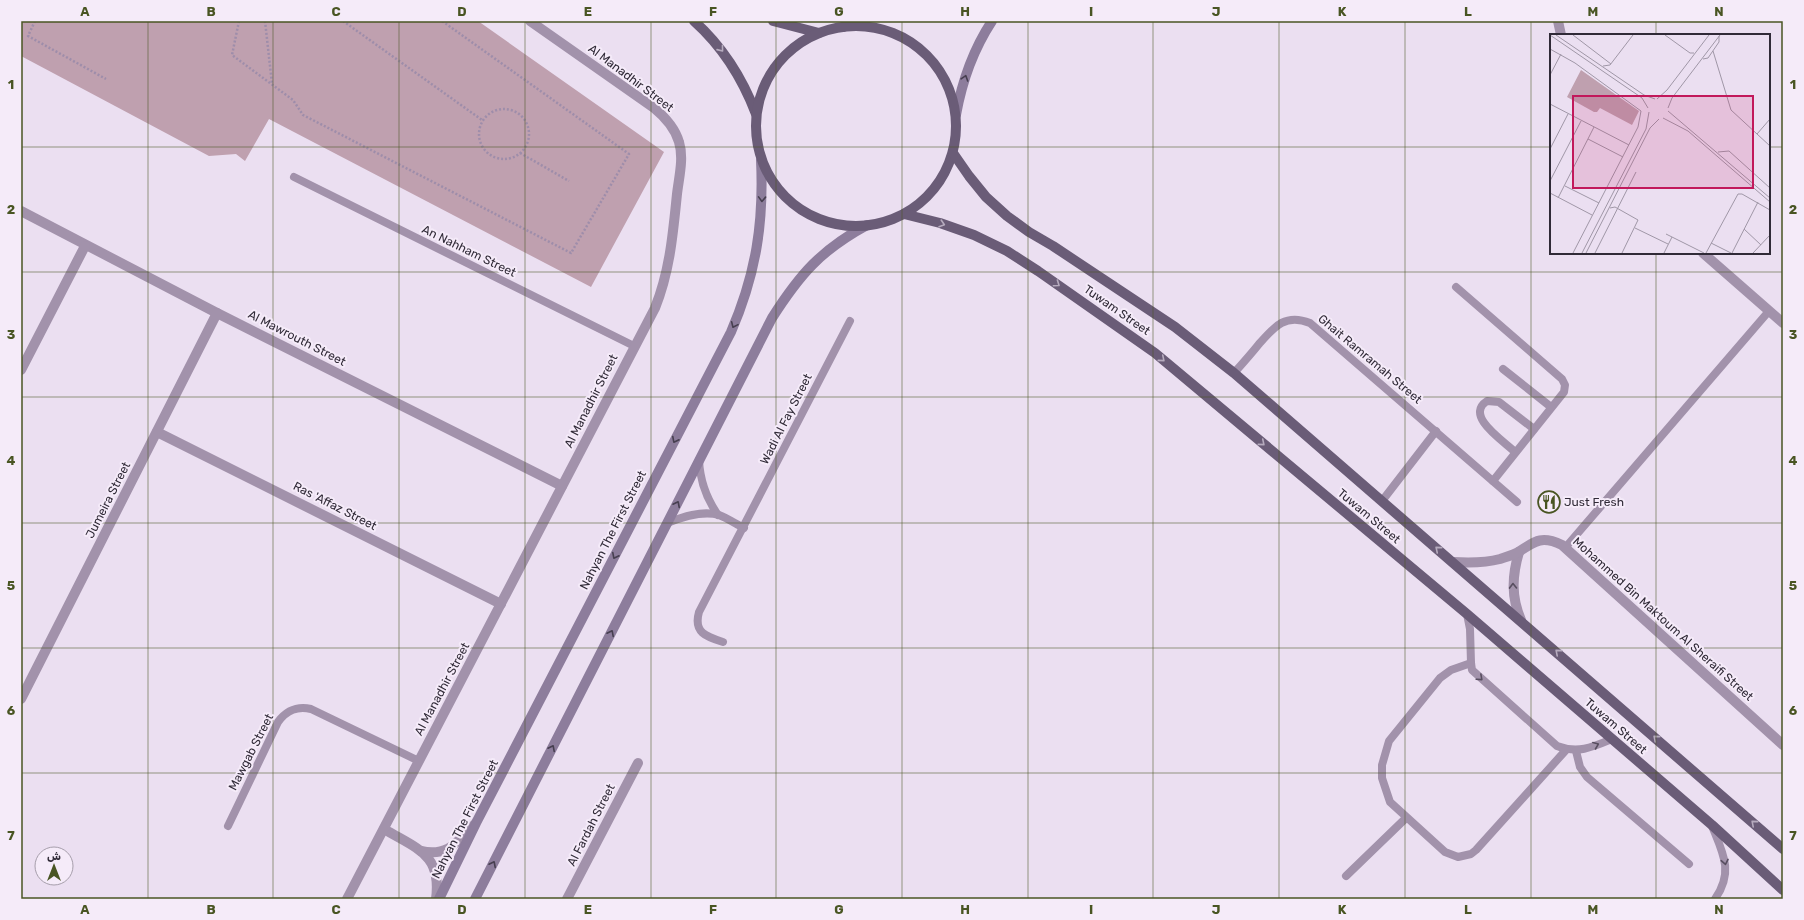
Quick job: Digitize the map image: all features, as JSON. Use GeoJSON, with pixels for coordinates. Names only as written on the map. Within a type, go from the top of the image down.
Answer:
{"type":"FeatureCollection","features":[{"type":"Feature","properties":{"kind":"main road"},"geometry":{"type":"LineString","coordinates":[[694,21],[723,51],[736,70],[747,91],[756,114]]}},
{"type":"Feature","properties":{"kind":"main road"},"geometry":{"type":"LineString","coordinates":[[773,21],[819,33]]}},
{"type":"Feature","properties":{"kind":"main road"},"geometry":{"type":"LineString","coordinates":[[843,27],[852,21]]}},
{"type":"Feature","properties":{"kind":"main road"},"geometry":{"type":"LineString","coordinates":[[956,116],[949,89],[940,72],[929,57],[915,45],[898,35],[880,29],[862,26],[843,27],[819,33],[792,48],[772,71],[764,84],[756,114],[757,145],[761,160],[768,175],[789,201],[803,211],[818,218],[851,226],[880,223],[904,214],[921,202],[934,188],[945,172],[953,153],[956,138],[956,116],[959,97],[970,63],[992,21]]}},
{"type":"Feature","properties":{"kind":"main road","name":"Tuwam Street"},"geometry":{"type":"LineString","coordinates":[[953,153],[986,197],[1007,216],[1029,232],[1053,246],[1175,327],[1234,373],[1521,620],[1783,849]]}},
{"type":"Feature","properties":{"kind":"main road","name":"Nahyan The First Street"},"geometry":{"type":"LineString","coordinates":[[440,899],[476,823],[727,339],[742,307],[751,278],[759,242],[762,197],[761,160]]}},
{"type":"Feature","properties":{"kind":"main road","name":"Tuwam Street"},"geometry":{"type":"LineString","coordinates":[[904,214],[940,223],[974,235],[1007,251],[1155,353],[1467,614],[1712,825],[1783,890]]}},
{"type":"Feature","properties":{"kind":"main road"},"geometry":{"type":"LineString","coordinates":[[475,899],[772,318],[803,274],[822,254],[844,238],[867,225]]}},
{"type":"Feature","properties":{"kind":"street","name":"Al Manadhir Street"},"geometry":{"type":"LineString","coordinates":[[347,899],[655,308],[667,272],[681,152],[679,142],[669,122],[662,115],[530,21]]}},
{"type":"Feature","properties":{"kind":"street"},"geometry":{"type":"LineString","coordinates":[[1558,21],[1561,34]]}},
{"type":"Feature","properties":{"kind":"street","name":"Al Mawrouth Street"},"geometry":{"type":"LineString","coordinates":[[21,211],[85,246],[562,486]]}},
{"type":"Feature","properties":{"kind":"street"},"geometry":{"type":"LineString","coordinates":[[21,370],[85,246]]}},
{"type":"Feature","properties":{"kind":"street"},"geometry":{"type":"LineString","coordinates":[[1704,254],[1783,323]]}},
{"type":"Feature","properties":{"kind":"street","name":"Jumeira Street"},"geometry":{"type":"LineString","coordinates":[[21,699],[217,313]]}},
{"type":"Feature","properties":{"kind":"street","name":"Ras 'Affaz Street"},"geometry":{"type":"LineString","coordinates":[[157,432],[501,604]]}},
{"type":"Feature","properties":{"kind":"street","name":"Mohammed Bin Maktoum Al Sheraifi Street"},"geometry":{"type":"LineString","coordinates":[[1454,562],[1487,561],[1519,552],[1534,541],[1544,539],[1553,541],[1565,548],[1783,745]]}},
{"type":"Feature","properties":{"kind":"street"},"geometry":{"type":"LineString","coordinates":[[1519,552],[1513,575],[1513,587],[1514,598],[1521,620]]}},
{"type":"Feature","properties":{"kind":"street","name":"Al Fardah Street"},"geometry":{"type":"LineString","coordinates":[[567,899],[638,762]]}},
{"type":"Feature","properties":{"kind":"street"},"geometry":{"type":"LineString","coordinates":[[421,851],[439,852],[451,848],[476,823]]}},
{"type":"Feature","properties":{"kind":"street"},"geometry":{"type":"LineString","coordinates":[[384,830],[421,851],[431,860],[437,873],[438,886],[436,899]]}},
{"type":"Feature","properties":{"kind":"lane","name":"An Nahham Street"},"geometry":{"type":"LineString","coordinates":[[294,177],[634,346]]}},
{"type":"Feature","properties":{"kind":"lane"},"geometry":{"type":"LineString","coordinates":[[1456,287],[1564,381],[1566,385],[1564,392],[1493,480]]}},
{"type":"Feature","properties":{"kind":"lane"},"geometry":{"type":"LineString","coordinates":[[1565,548],[1769,311]]}},
{"type":"Feature","properties":{"kind":"lane","name":"Ghait Ramramah Street"},"geometry":{"type":"LineString","coordinates":[[1234,373],[1278,324],[1291,320],[1304,320],[1315,327],[1517,502]]}},
{"type":"Feature","properties":{"kind":"lane","name":"Wadi Al Fay Street"},"geometry":{"type":"LineString","coordinates":[[723,642],[706,637],[703,634],[699,627],[698,617],[850,321]]}},
{"type":"Feature","properties":{"kind":"lane"},"geometry":{"type":"LineString","coordinates":[[1503,369],[1551,408]]}},
{"type":"Feature","properties":{"kind":"lane"},"geometry":{"type":"LineString","coordinates":[[1515,452],[1483,422],[1479,415],[1481,406],[1487,401],[1491,400],[1499,402],[1534,429]]}},
{"type":"Feature","properties":{"kind":"lane"},"geometry":{"type":"LineString","coordinates":[[1382,501],[1436,431]]}},
{"type":"Feature","properties":{"kind":"lane"},"geometry":{"type":"LineString","coordinates":[[699,460],[700,472],[706,495],[718,515]]}},
{"type":"Feature","properties":{"kind":"lane"},"geometry":{"type":"LineString","coordinates":[[667,523],[692,515],[718,515],[744,528]]}},
{"type":"Feature","properties":{"kind":"lane"},"geometry":{"type":"LineString","coordinates":[[1467,614],[1471,643],[1471,663],[1475,674],[1557,746],[1566,750],[1576,751],[1586,749],[1612,739]]}},
{"type":"Feature","properties":{"kind":"lane"},"geometry":{"type":"LineString","coordinates":[[1471,663],[1451,670],[1440,678],[1389,741],[1382,765],[1385,790],[1390,802],[1406,818],[1445,852],[1458,856],[1471,854],[1566,750]]}},
{"type":"Feature","properties":{"kind":"lane","name":"Mawgab Street"},"geometry":{"type":"LineString","coordinates":[[228,826],[278,722],[287,712],[293,709],[311,709],[419,761]]}},
{"type":"Feature","properties":{"kind":"lane"},"geometry":{"type":"LineString","coordinates":[[1576,751],[1580,767],[1587,777],[1690,864]]}},
{"type":"Feature","properties":{"kind":"lane"},"geometry":{"type":"LineString","coordinates":[[1346,876],[1406,818]]}},
{"type":"Feature","properties":{"kind":"lane"},"geometry":{"type":"LineString","coordinates":[[1712,825],[1726,864],[1725,882],[1716,899]]}},
{"type":"Feature","properties":{"kind":"path"},"geometry":{"type":"LineString","coordinates":[[35,21],[28,36],[106,79]]}},
{"type":"Feature","properties":{"kind":"path"},"geometry":{"type":"LineString","coordinates":[[239,21],[232,55],[294,100],[303,115],[571,253],[629,154],[442,21]]}},
{"type":"Feature","properties":{"kind":"path"},"geometry":{"type":"LineString","coordinates":[[265,21],[272,84]]}},
{"type":"Feature","properties":{"kind":"path"},"geometry":{"type":"LineString","coordinates":[[343,21],[482,120]]}},
{"type":"Feature","properties":{"kind":"path"},"geometry":{"type":"LineString","coordinates":[[500,109],[507,109],[520,115],[528,127],[529,134],[528,141],[520,154],[514,157],[500,159],[487,154],[479,141],[479,127],[482,120],[487,115],[500,109]]}},
{"type":"Feature","properties":{"kind":"path"},"geometry":{"type":"LineString","coordinates":[[520,154],[569,181]]}},
{"type":"Feature","properties":{"kind":"shaded area"},"geometry":{"type":"Polygon","coordinates":[[[21,21],[478,21],[664,152],[591,287],[269,119],[245,161],[236,154],[209,156],[21,56],[21,21]]]}},
{"type":"Feature","properties":{"kind":"place","name":"Just Fresh"},"geometry":{"type":"Point","coordinates":[1549,502]}}]}
